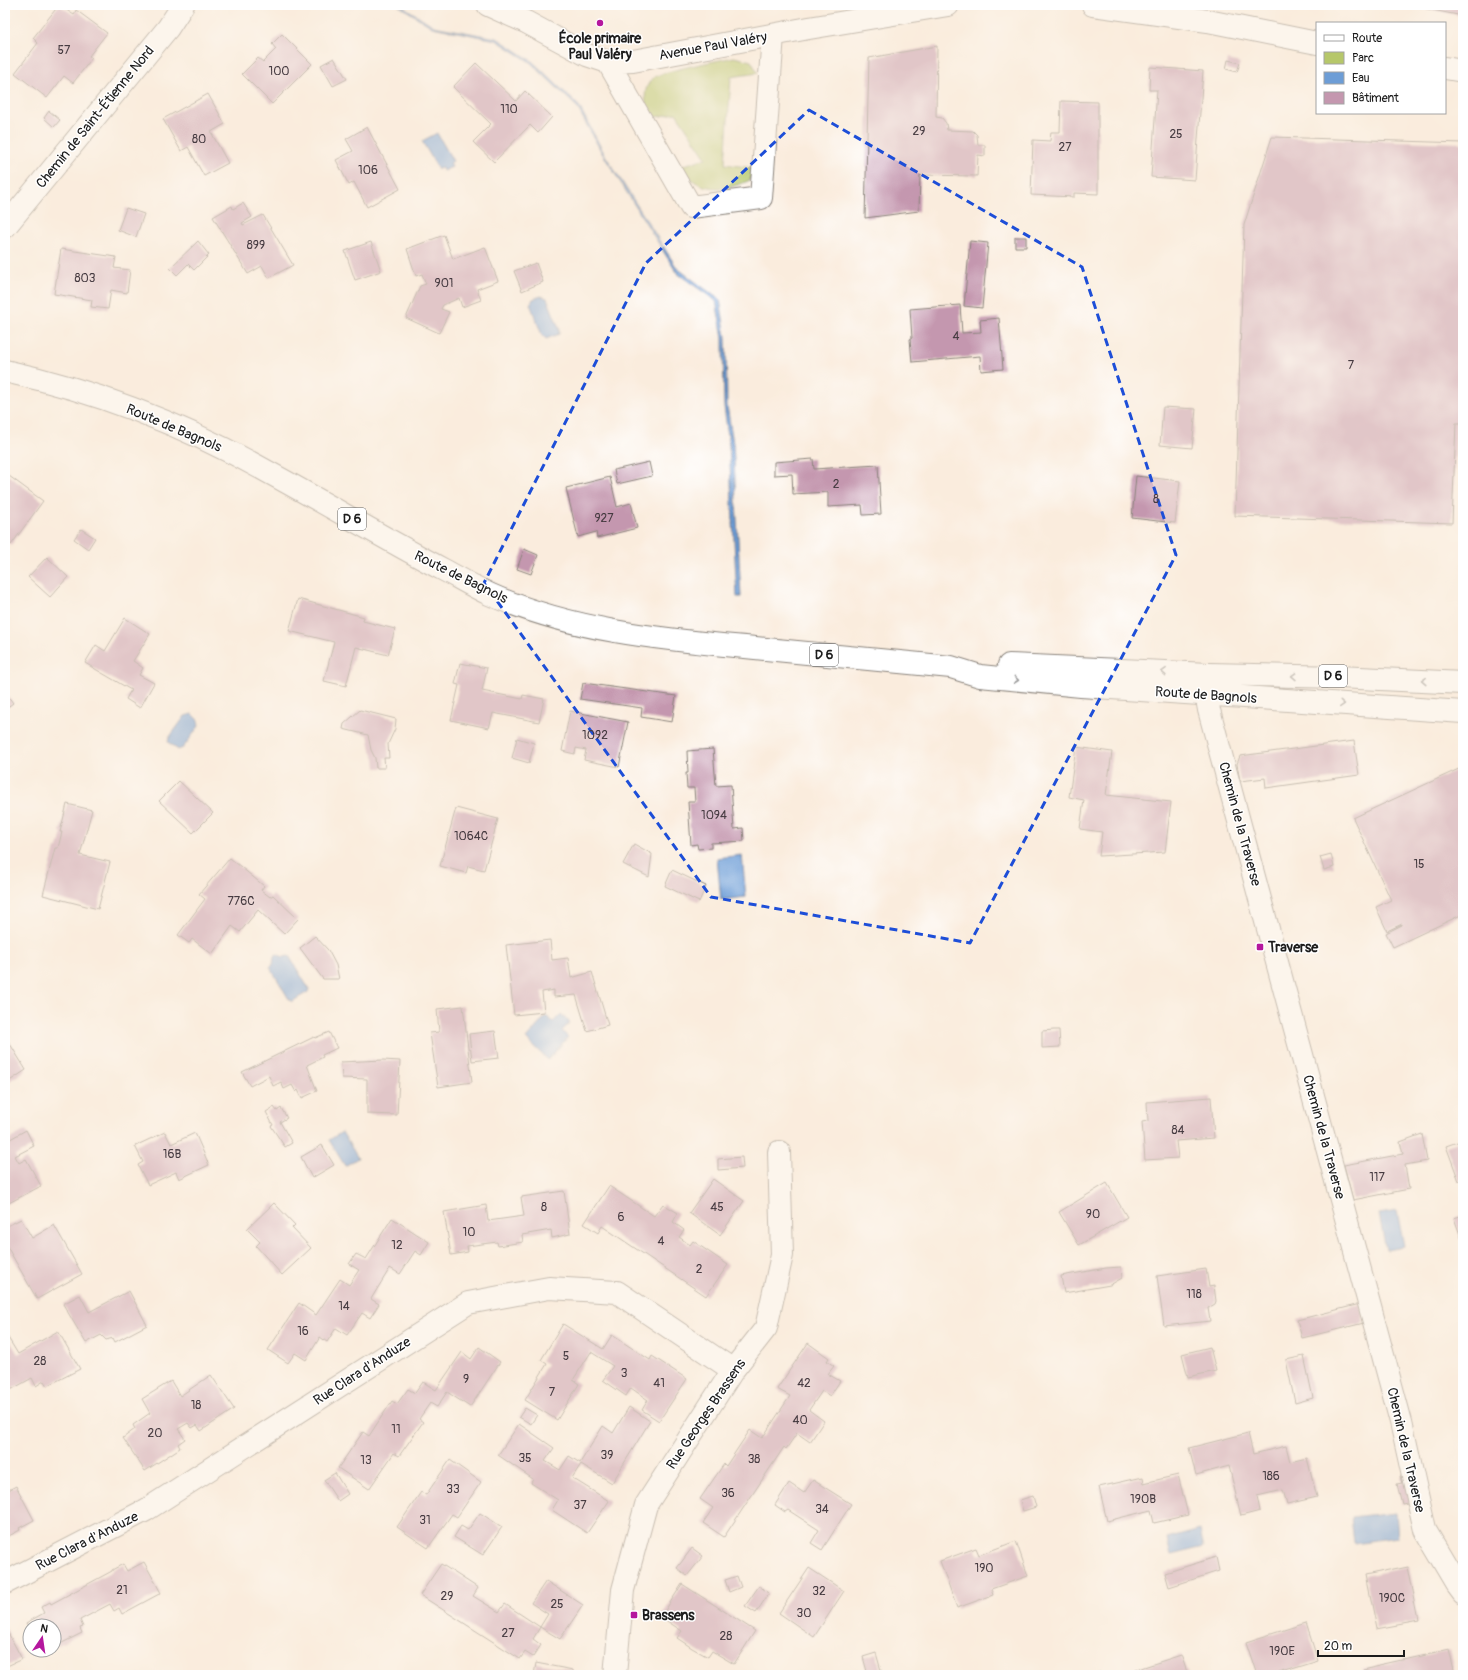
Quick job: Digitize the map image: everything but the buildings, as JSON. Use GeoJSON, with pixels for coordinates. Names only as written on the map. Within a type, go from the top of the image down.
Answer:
{"type":"FeatureCollection","features":[{"type":"Feature","properties":{"kind":"street","name":"Chemin de Saint-Étienne Nord"},"geometry":{"type":"LineString","coordinates":[[5,227],[168,28],[183,5]]}},
{"type":"Feature","properties":{"kind":"street","name":"Avenue Paul Valéry"},"geometry":{"type":"LineString","coordinates":[[488,5],[526,22],[587,55],[608,62],[632,61],[948,5]]}},
{"type":"Feature","properties":{"kind":"street"},"geometry":{"type":"LineString","coordinates":[[1093,5],[1208,21],[1316,43]]}},
{"type":"Feature","properties":{"kind":"street"},"geometry":{"type":"LineString","coordinates":[[608,62],[691,207],[761,198],[773,35]]}},
{"type":"Feature","properties":{"kind":"street"},"geometry":{"type":"LineString","coordinates":[[1446,68],[1463,71]]}},
{"type":"Feature","properties":{"kind":"street","name":"Route de Bagnols"},"geometry":{"type":"LineString","coordinates":[[5,371],[52,382],[110,401],[218,446],[267,471],[409,552],[489,594],[576,624],[637,635],[697,642],[951,667],[980,676],[1081,686],[1463,712]]}},
{"type":"Feature","properties":{"kind":"street","name":"Route de Bagnols"},"geometry":{"type":"LineString","coordinates":[[951,667],[976,662],[1080,669],[1203,674],[1339,676],[1463,683]]}},
{"type":"Feature","properties":{"kind":"street","name":"Chemin de la Traverse"},"geometry":{"type":"LineString","coordinates":[[1203,674],[1206,695],[1401,1422],[1425,1530],[1463,1592]]}},
{"type":"Feature","properties":{"kind":"street","name":"Rue Georges Brassens"},"geometry":{"type":"LineString","coordinates":[[615,1675],[623,1590],[646,1505],[733,1370],[766,1328],[782,1255],[779,1152]]}},
{"type":"Feature","properties":{"kind":"street","name":"Rue Clara d'Anduze"},"geometry":{"type":"LineString","coordinates":[[5,1583],[146,1510],[468,1303],[549,1288],[617,1292],[733,1370]]}},
{"type":"Feature","properties":{"kind":"highlighted area"},"geometry":{"type":"Polygon","coordinates":[[[809,110],[1082,267],[1176,555],[970,943],[711,897],[484,583],[646,263],[809,110]]]}},
{"type":"Feature","properties":{"kind":"green space"},"geometry":{"type":"Polygon","coordinates":[[[734,57],[751,61],[758,73],[731,77],[725,164],[754,168],[750,180],[735,186],[711,188],[697,183],[690,178],[681,166],[706,158],[676,113],[651,118],[645,97],[649,83],[658,75],[734,57]]]}},
{"type":"Feature","properties":{"kind":"water"},"geometry":{"type":"Polygon","coordinates":[[[398,5],[401,5],[434,26],[497,38],[532,61],[579,106],[605,155],[677,268],[720,300],[726,337],[727,406],[733,443],[741,597],[737,597],[729,444],[724,406],[723,337],[716,301],[677,273],[602,153],[577,107],[530,62],[496,40],[432,27],[398,5]]]}},
{"type":"Feature","properties":{"kind":"water"},"geometry":{"type":"Polygon","coordinates":[[[437,133],[453,161],[450,163],[452,167],[443,171],[442,168],[438,169],[422,141],[437,133]]]}},
{"type":"Feature","properties":{"kind":"water"},"geometry":{"type":"Polygon","coordinates":[[[541,296],[547,298],[559,328],[559,334],[546,339],[542,335],[530,304],[533,299],[541,296]]]}},
{"type":"Feature","properties":{"kind":"water"},"geometry":{"type":"Polygon","coordinates":[[[192,714],[198,720],[199,726],[183,748],[178,750],[168,742],[169,738],[185,716],[192,714]]]}},
{"type":"Feature","properties":{"kind":"water"},"geometry":{"type":"Polygon","coordinates":[[[742,855],[746,897],[721,900],[717,858],[742,855]]]}},
{"type":"Feature","properties":{"kind":"water"},"geometry":{"type":"Polygon","coordinates":[[[277,954],[283,957],[289,956],[309,989],[308,992],[293,1001],[290,1001],[270,967],[273,965],[274,956],[277,954]]]}},
{"type":"Feature","properties":{"kind":"water"},"geometry":{"type":"Polygon","coordinates":[[[561,1014],[570,1022],[562,1031],[568,1037],[548,1060],[526,1039],[546,1016],[553,1022],[561,1014]]]}},
{"type":"Feature","properties":{"kind":"water"},"geometry":{"type":"Polygon","coordinates":[[[342,1132],[358,1158],[345,1166],[329,1140],[342,1132]]]}},
{"type":"Feature","properties":{"kind":"water"},"geometry":{"type":"Polygon","coordinates":[[[1397,1211],[1404,1247],[1386,1250],[1379,1214],[1397,1211]]]}},
{"type":"Feature","properties":{"kind":"water"},"geometry":{"type":"Polygon","coordinates":[[[1396,1512],[1398,1537],[1354,1543],[1351,1517],[1396,1512]]]}},
{"type":"Feature","properties":{"kind":"water"},"geometry":{"type":"Polygon","coordinates":[[[1200,1530],[1204,1547],[1171,1555],[1167,1539],[1200,1530]]]}},
{"type":"Feature","properties":{"kind":"place","name":"École primaire Paul Valéry"},"geometry":{"type":"Point","coordinates":[600,23]}},
{"type":"Feature","properties":{"kind":"place","name":"Traverse"},"geometry":{"type":"Point","coordinates":[1260,947]}},
{"type":"Feature","properties":{"kind":"place","name":"Brassens"},"geometry":{"type":"Point","coordinates":[634,1615]}}]}
